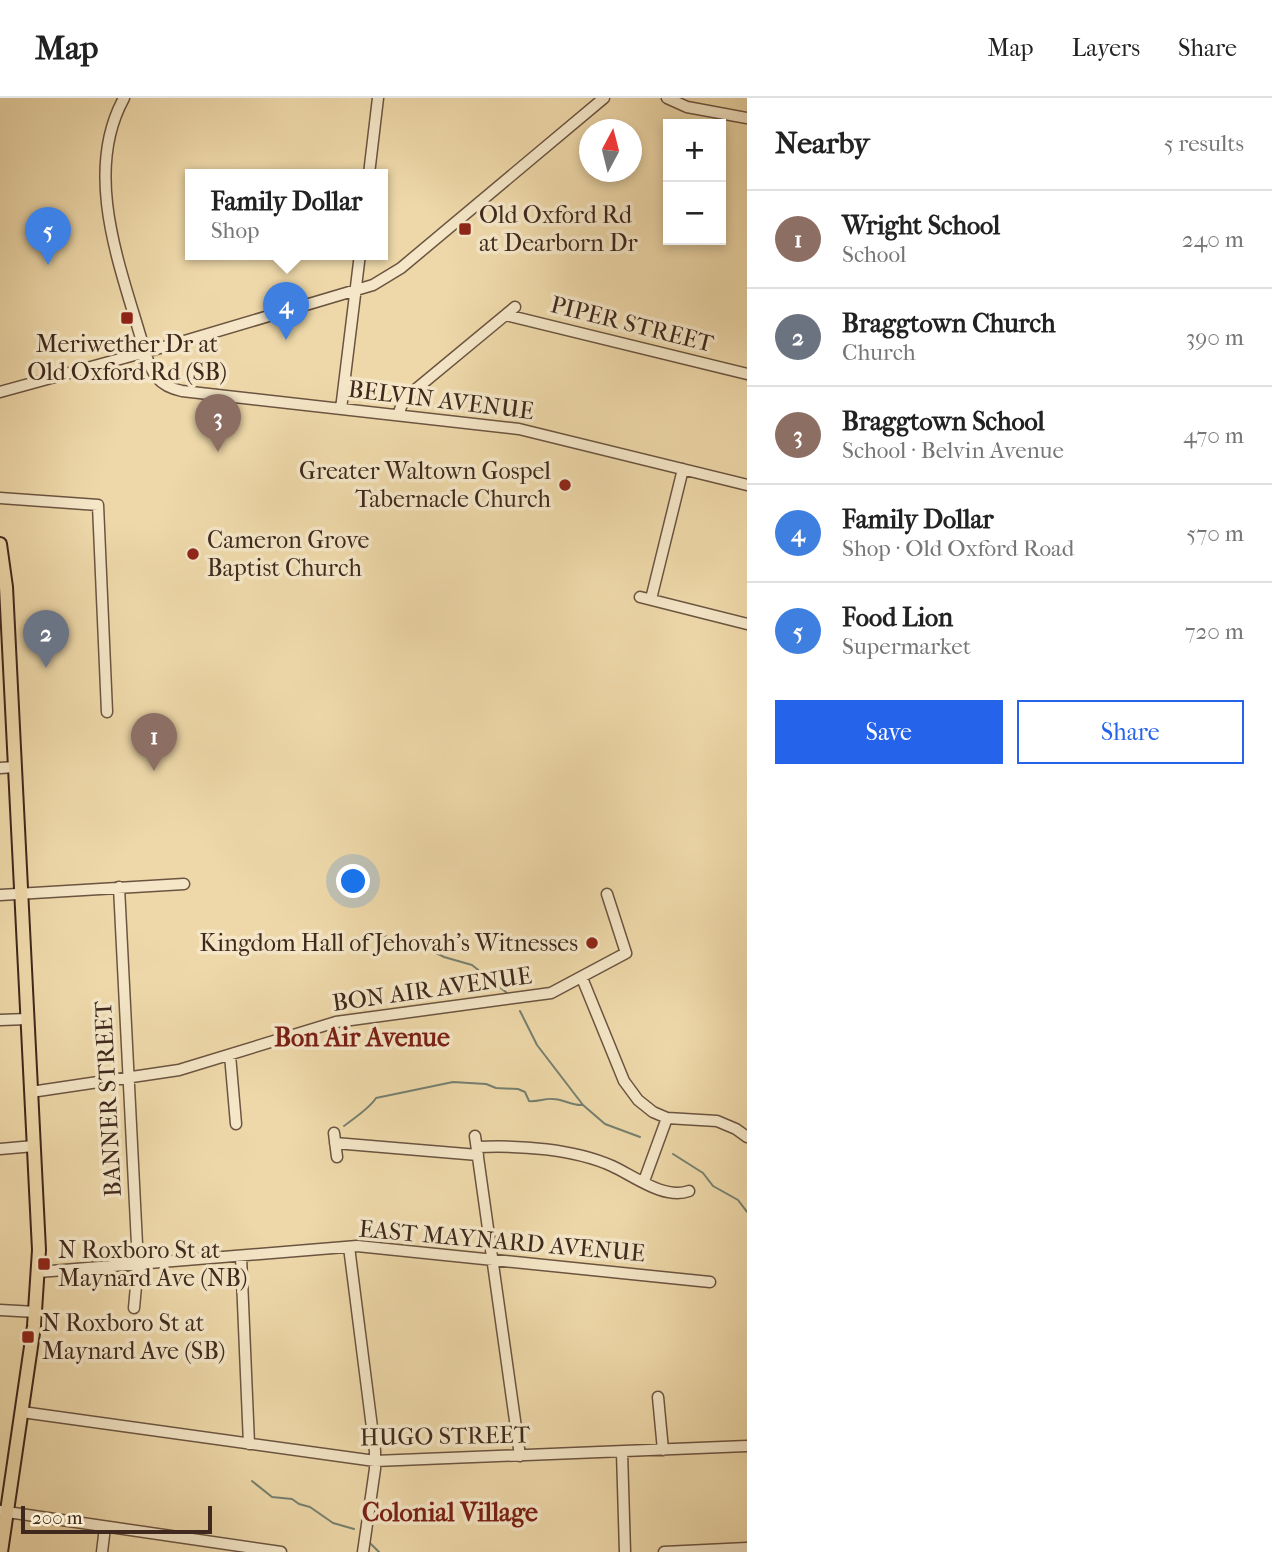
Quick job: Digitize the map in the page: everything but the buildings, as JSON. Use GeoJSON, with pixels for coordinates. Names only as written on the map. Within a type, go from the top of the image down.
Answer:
{"type":"FeatureCollection","features":[{"type":"Feature","properties":{"kind":"main road"},"geometry":{"type":"LineString","coordinates":[[0,544],[6,587],[4,642],[15,767],[39,1272],[22,1412],[4,1512],[2,1552]]}},
{"type":"Feature","properties":{"kind":"street","name":"BELVIN AVENUE"},"geometry":{"type":"LineString","coordinates":[[124,98],[116,115],[106,151],[106,201],[145,352],[155,378],[169,388],[519,429],[747,485]]}},
{"type":"Feature","properties":{"kind":"street"},"geometry":{"type":"LineString","coordinates":[[370,169],[378,98]]}},
{"type":"Feature","properties":{"kind":"street"},"geometry":{"type":"LineString","coordinates":[[0,392],[356,291],[388,277],[604,98]]}},
{"type":"Feature","properties":{"kind":"street"},"geometry":{"type":"LineString","coordinates":[[667,98],[694,109],[747,118]]}},
{"type":"Feature","properties":{"kind":"street"},"geometry":{"type":"LineString","coordinates":[[341,409],[359,260]]}},
{"type":"Feature","properties":{"kind":"street"},"geometry":{"type":"LineString","coordinates":[[398,415],[404,399],[515,307]]}},
{"type":"Feature","properties":{"kind":"street","name":"PIPER STREET"},"geometry":{"type":"LineString","coordinates":[[506,315],[747,374]]}},
{"type":"Feature","properties":{"kind":"street"},"geometry":{"type":"LineString","coordinates":[[651,599],[683,469]]}},
{"type":"Feature","properties":{"kind":"street"},"geometry":{"type":"LineString","coordinates":[[0,498],[98,505],[107,712]]}},
{"type":"Feature","properties":{"kind":"street"},"geometry":{"type":"LineString","coordinates":[[640,597],[747,624]]}},
{"type":"Feature","properties":{"kind":"street"},"geometry":{"type":"LineString","coordinates":[[0,768],[15,767]]}},
{"type":"Feature","properties":{"kind":"street"},"geometry":{"type":"LineString","coordinates":[[0,895],[184,884]]}},
{"type":"Feature","properties":{"kind":"street","name":"BANNER STREET"},"geometry":{"type":"LineString","coordinates":[[119,887],[138,1265],[134,1308]]}},
{"type":"Feature","properties":{"kind":"street","name":"BON AIR AVENUE"},"geometry":{"type":"LineString","coordinates":[[31,1092],[179,1070],[336,1022],[551,993],[626,953],[607,894]]}},
{"type":"Feature","properties":{"kind":"street"},"geometry":{"type":"LineString","coordinates":[[582,978],[631,1093],[653,1112],[667,1118],[718,1121],[747,1137]]}},
{"type":"Feature","properties":{"kind":"street"},"geometry":{"type":"LineString","coordinates":[[0,1020],[27,1018]]}},
{"type":"Feature","properties":{"kind":"street"},"geometry":{"type":"LineString","coordinates":[[230,1055],[236,1124]]}},
{"type":"Feature","properties":{"kind":"street"},"geometry":{"type":"LineString","coordinates":[[644,1181],[667,1118]]}},
{"type":"Feature","properties":{"kind":"street"},"geometry":{"type":"LineString","coordinates":[[337,1157],[335,1138],[580,1155],[673,1193],[689,1191]]}},
{"type":"Feature","properties":{"kind":"street"},"geometry":{"type":"LineString","coordinates":[[0,1149],[34,1146]]}},
{"type":"Feature","properties":{"kind":"street"},"geometry":{"type":"LineString","coordinates":[[477,1146],[520,1456]]}},
{"type":"Feature","properties":{"kind":"street"},"geometry":{"type":"LineString","coordinates":[[349,1247],[375,1461],[363,1552]]}},
{"type":"Feature","properties":{"kind":"street","name":"EAST MAYNARD AVENUE"},"geometry":{"type":"LineString","coordinates":[[39,1272],[349,1247],[397,1249],[710,1282]]}},
{"type":"Feature","properties":{"kind":"street"},"geometry":{"type":"LineString","coordinates":[[241,1256],[249,1444]]}},
{"type":"Feature","properties":{"kind":"street"},"geometry":{"type":"LineString","coordinates":[[0,1310],[36,1312]]}},
{"type":"Feature","properties":{"kind":"street"},"geometry":{"type":"LineString","coordinates":[[659,1397],[663,1450]]}},
{"type":"Feature","properties":{"kind":"street","name":"HUGO STREET"},"geometry":{"type":"LineString","coordinates":[[22,1412],[375,1461],[747,1446]]}},
{"type":"Feature","properties":{"kind":"street"},"geometry":{"type":"LineString","coordinates":[[622,1452],[625,1552]]}},
{"type":"Feature","properties":{"kind":"street"},"geometry":{"type":"LineString","coordinates":[[4,1512],[281,1552]]}},
{"type":"Feature","properties":{"kind":"street"},"geometry":{"type":"LineString","coordinates":[[102,1552],[105,1527]]}},
{"type":"Feature","properties":{"kind":"street"},"geometry":{"type":"LineString","coordinates":[[664,1552],[747,1548]]}},
{"type":"Feature","properties":{"kind":"waterway"},"geometry":{"type":"LineString","coordinates":[[361,939],[384,936],[421,945],[444,957],[472,965],[507,993]]}},
{"type":"Feature","properties":{"kind":"waterway"},"geometry":{"type":"LineString","coordinates":[[520,1011],[537,1045],[583,1105],[605,1124],[640,1137]]}},
{"type":"Feature","properties":{"kind":"waterway"},"geometry":{"type":"LineString","coordinates":[[344,1126],[376,1098],[453,1082],[518,1089],[525,1092],[529,1101],[553,1099],[583,1105]]}},
{"type":"Feature","properties":{"kind":"waterway"},"geometry":{"type":"LineString","coordinates":[[673,1154],[703,1173],[713,1186],[738,1200],[747,1212]]}},
{"type":"Feature","properties":{"kind":"waterway"},"geometry":{"type":"LineString","coordinates":[[252,1481],[272,1497],[292,1499],[310,1507],[333,1523],[354,1529]]}},
{"type":"Feature","properties":{"kind":"waterway"},"geometry":{"type":"LineString","coordinates":[[371,1544],[379,1552]]}},
{"type":"Feature","properties":{"kind":"place","name":"Old Oxford Rd at Dearborn Dr"},"geometry":{"type":"Point","coordinates":[465,229]}},
{"type":"Feature","properties":{"kind":"place","name":"Food Lion"},"geometry":{"type":"Point","coordinates":[48,265]}},
{"type":"Feature","properties":{"kind":"place","name":"Meriwether Dr at Old Oxford Rd (SB)"},"geometry":{"type":"Point","coordinates":[127,318]}},
{"type":"Feature","properties":{"kind":"place","name":"Family Dollar"},"geometry":{"type":"Point","coordinates":[286,340]}},
{"type":"Feature","properties":{"kind":"place","name":"Braggtown School"},"geometry":{"type":"Point","coordinates":[218,452]}},
{"type":"Feature","properties":{"kind":"place","name":"Greater Waltown Gospel Tabernacle Church"},"geometry":{"type":"Point","coordinates":[565,485]}},
{"type":"Feature","properties":{"kind":"place","name":"Cameron Grove Baptist Church"},"geometry":{"type":"Point","coordinates":[193,554]}},
{"type":"Feature","properties":{"kind":"place","name":"Braggtown Church"},"geometry":{"type":"Point","coordinates":[46,668]}},
{"type":"Feature","properties":{"kind":"place","name":"Wright School"},"geometry":{"type":"Point","coordinates":[154,771]}},
{"type":"Feature","properties":{"kind":"place","name":"Kingdom Hall of Jehovah’s Witnesses"},"geometry":{"type":"Point","coordinates":[592,943]}},
{"type":"Feature","properties":{"kind":"place","name":"N Roxboro St at Maynard Ave (NB)"},"geometry":{"type":"Point","coordinates":[44,1264]}},
{"type":"Feature","properties":{"kind":"place","name":"N Roxboro St at Maynard Ave (SB)"},"geometry":{"type":"Point","coordinates":[28,1337]}},
{"type":"Feature","properties":{"kind":"district","name":"Bon Air Avenue"},"geometry":{"type":"Point","coordinates":[362,1037]}},
{"type":"Feature","properties":{"kind":"district","name":"Colonial Village"},"geometry":{"type":"Point","coordinates":[450,1512]}}]}
